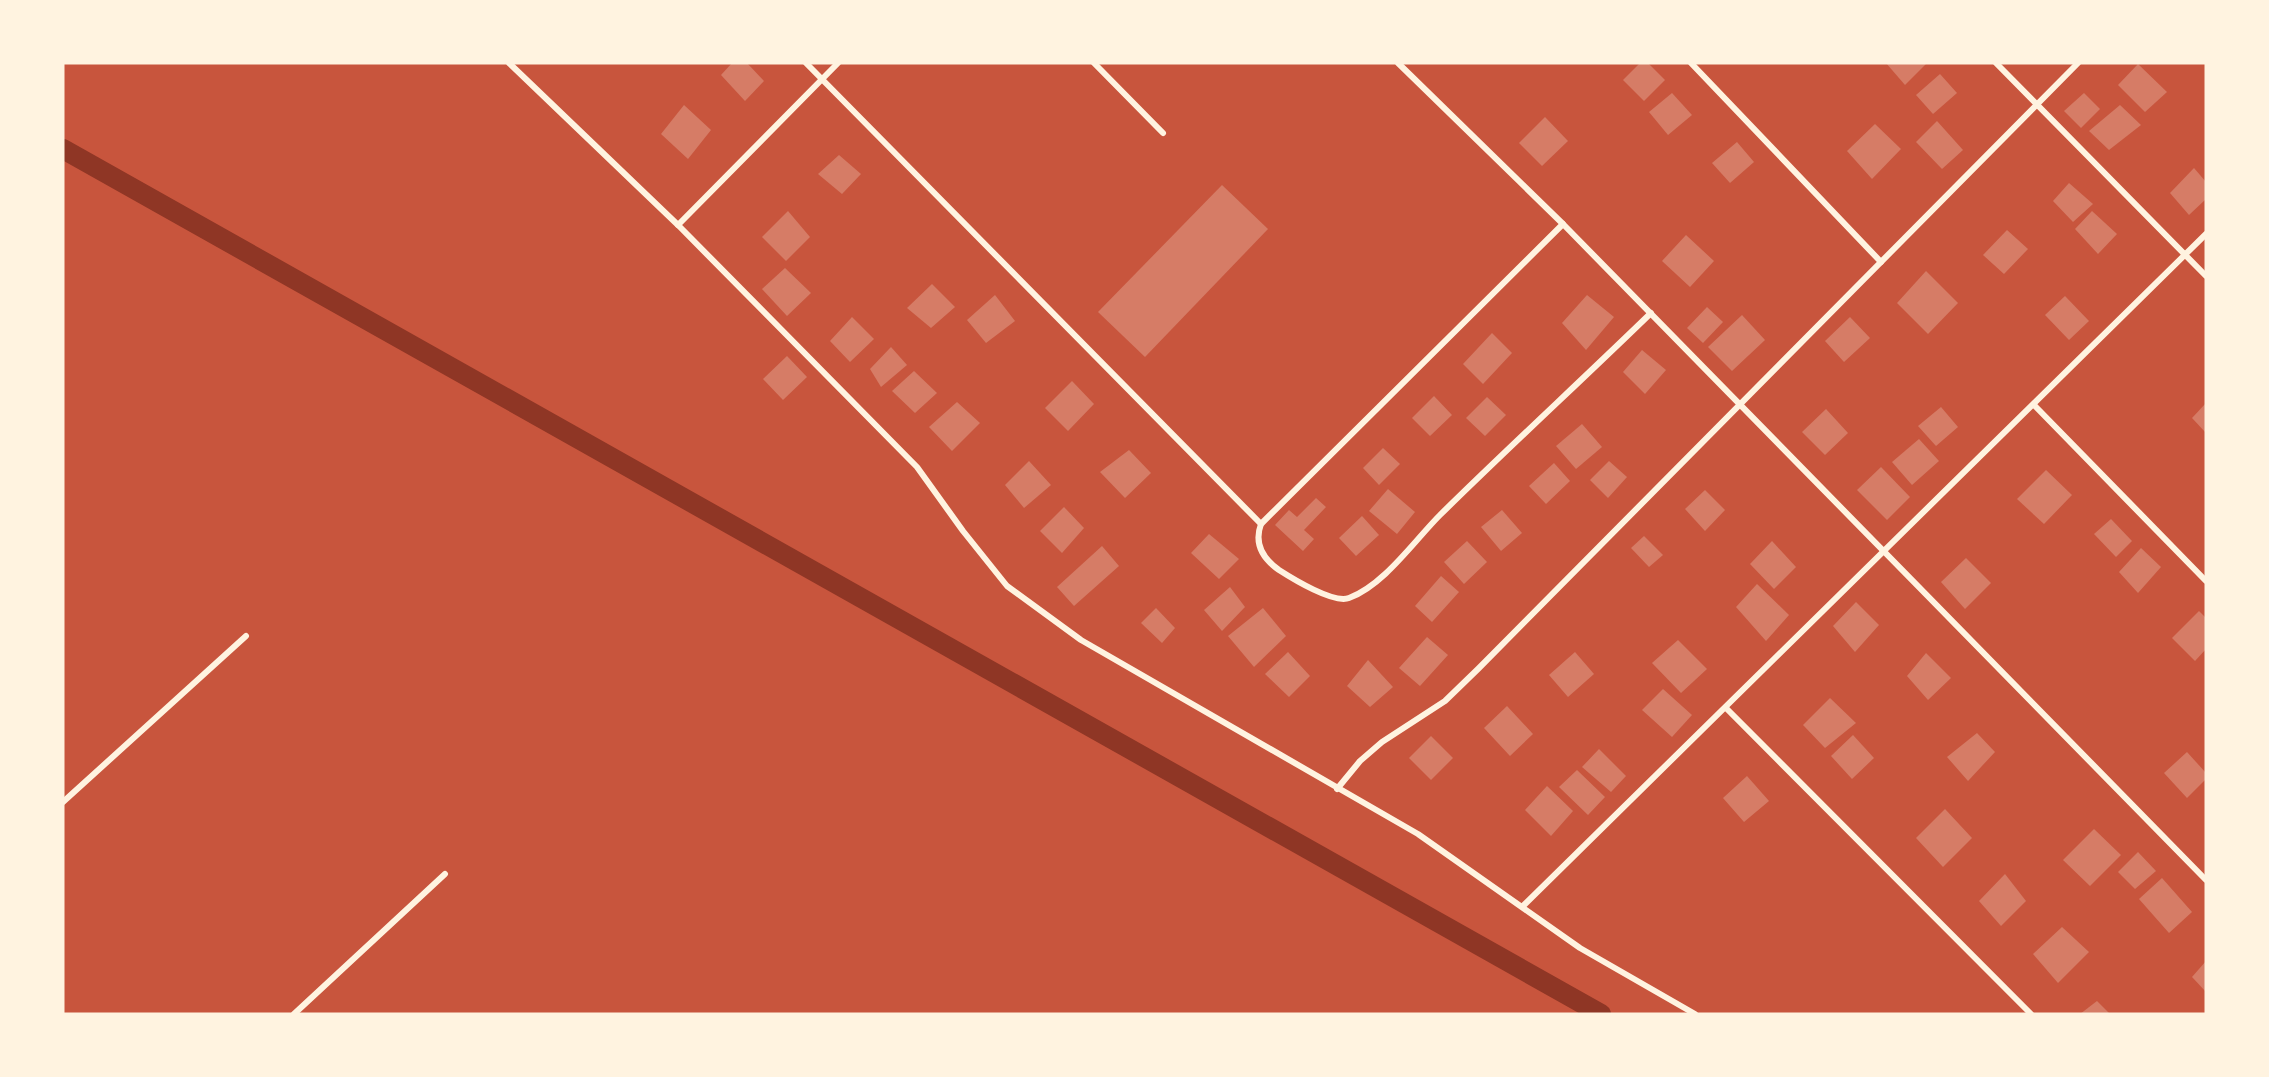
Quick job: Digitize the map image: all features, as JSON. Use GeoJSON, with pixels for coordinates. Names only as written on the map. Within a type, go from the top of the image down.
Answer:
{"type":"FeatureCollection","features":[{"type":"Feature","properties":{"kind":"street"},"geometry":{"type":"LineString","coordinates":[[509,63],[678,225],[917,467],[963,531],[1007,586],[1081,640],[1418,834],[1580,948],[1695,1014]]}},
{"type":"Feature","properties":{"kind":"street"},"geometry":{"type":"LineString","coordinates":[[806,63],[1261,524]]}},
{"type":"Feature","properties":{"kind":"street"},"geometry":{"type":"LineString","coordinates":[[678,225],[838,63]]}},
{"type":"Feature","properties":{"kind":"street"},"geometry":{"type":"LineString","coordinates":[[1094,63],[1163,133]]}},
{"type":"Feature","properties":{"kind":"street"},"geometry":{"type":"LineString","coordinates":[[1398,63],[1563,224],[2206,880]]}},
{"type":"Feature","properties":{"kind":"street"},"geometry":{"type":"LineString","coordinates":[[1691,63],[1881,262]]}},
{"type":"Feature","properties":{"kind":"street"},"geometry":{"type":"LineString","coordinates":[[1996,63],[2206,276]]}},
{"type":"Feature","properties":{"kind":"street"},"geometry":{"type":"LineString","coordinates":[[1337,789],[1360,761],[1382,742],[1444,701],[2078,63]]}},
{"type":"Feature","properties":{"kind":"street"},"geometry":{"type":"LineString","coordinates":[[1563,224],[1261,524],[1256,537],[1260,549],[1277,569],[1328,597],[1347,599],[1369,588],[1438,516],[1651,313]]}},
{"type":"Feature","properties":{"kind":"street"},"geometry":{"type":"LineString","coordinates":[[1523,906],[2035,406],[2206,234]]}},
{"type":"Feature","properties":{"kind":"street"},"geometry":{"type":"LineString","coordinates":[[2035,406],[2206,581]]}},
{"type":"Feature","properties":{"kind":"street"},"geometry":{"type":"LineString","coordinates":[[63,802],[246,636]]}},
{"type":"Feature","properties":{"kind":"street"},"geometry":{"type":"LineString","coordinates":[[1726,708],[2031,1014]]}},
{"type":"Feature","properties":{"kind":"street"},"geometry":{"type":"LineString","coordinates":[[294,1014],[445,874]]}},
{"type":"Feature","properties":{"kind":"building"},"geometry":{"type":"Polygon","coordinates":[[[732,63],[747,63],[764,81],[745,101],[721,75],[732,63]]]}},
{"type":"Feature","properties":{"kind":"building"},"geometry":{"type":"Polygon","coordinates":[[[1640,63],[1648,63],[1665,80],[1644,101],[1623,80],[1640,63]]]}},
{"type":"Feature","properties":{"kind":"building"},"geometry":{"type":"Polygon","coordinates":[[[1886,63],[1927,63],[1905,85],[1886,63]]]}},
{"type":"Feature","properties":{"kind":"building"},"geometry":{"type":"Polygon","coordinates":[[[2138,64],[2167,92],[2145,112],[2118,85],[2138,64]]]}},
{"type":"Feature","properties":{"kind":"building"},"geometry":{"type":"Polygon","coordinates":[[[1940,74],[1957,93],[1933,114],[1916,95],[1940,74]]]}},
{"type":"Feature","properties":{"kind":"building"},"geometry":{"type":"Polygon","coordinates":[[[1672,93],[1692,115],[1668,135],[1649,112],[1672,93]]]}},
{"type":"Feature","properties":{"kind":"building"},"geometry":{"type":"Polygon","coordinates":[[[2084,93],[2100,109],[2081,128],[2064,111],[2084,93]]]}},
{"type":"Feature","properties":{"kind":"building"},"geometry":{"type":"Polygon","coordinates":[[[684,105],[711,130],[688,159],[661,134],[684,105]]]}},
{"type":"Feature","properties":{"kind":"building"},"geometry":{"type":"Polygon","coordinates":[[[2120,105],[2141,125],[2109,150],[2089,131],[2120,105]]]}},
{"type":"Feature","properties":{"kind":"building"},"geometry":{"type":"Polygon","coordinates":[[[1545,117],[1568,141],[1542,166],[1519,143],[1545,117]]]}},
{"type":"Feature","properties":{"kind":"building"},"geometry":{"type":"Polygon","coordinates":[[[1937,121],[1963,150],[1942,169],[1916,142],[1937,121]]]}},
{"type":"Feature","properties":{"kind":"building"},"geometry":{"type":"Polygon","coordinates":[[[1875,124],[1901,149],[1872,179],[1847,151],[1875,124]]]}},
{"type":"Feature","properties":{"kind":"building"},"geometry":{"type":"Polygon","coordinates":[[[1737,142],[1754,162],[1730,183],[1712,163],[1737,142]]]}},
{"type":"Feature","properties":{"kind":"building"},"geometry":{"type":"Polygon","coordinates":[[[839,155],[861,174],[842,194],[818,174],[839,155]]]}},
{"type":"Feature","properties":{"kind":"building"},"geometry":{"type":"Polygon","coordinates":[[[2194,168],[2206,182],[2206,199],[2189,215],[2170,193],[2194,168]]]}},
{"type":"Feature","properties":{"kind":"building"},"geometry":{"type":"Polygon","coordinates":[[[2069,183],[2093,204],[2073,222],[2053,201],[2069,183]]]}},
{"type":"Feature","properties":{"kind":"building"},"geometry":{"type":"Polygon","coordinates":[[[1222,185],[1268,229],[1145,357],[1098,312],[1222,185]]]}},
{"type":"Feature","properties":{"kind":"building"},"geometry":{"type":"Polygon","coordinates":[[[788,211],[810,237],[786,261],[762,237],[788,211]]]}},
{"type":"Feature","properties":{"kind":"building"},"geometry":{"type":"Polygon","coordinates":[[[2092,211],[2117,234],[2098,254],[2075,229],[2092,211]]]}},
{"type":"Feature","properties":{"kind":"building"},"geometry":{"type":"Polygon","coordinates":[[[2007,230],[2028,249],[2004,274],[1983,255],[2007,230]]]}},
{"type":"Feature","properties":{"kind":"building"},"geometry":{"type":"Polygon","coordinates":[[[1686,235],[1714,261],[1690,287],[1662,261],[1686,235]]]}},
{"type":"Feature","properties":{"kind":"building"},"geometry":{"type":"Polygon","coordinates":[[[785,268],[811,293],[787,316],[762,289],[785,268]]]}},
{"type":"Feature","properties":{"kind":"building"},"geometry":{"type":"Polygon","coordinates":[[[1926,271],[1958,303],[1928,334],[1897,303],[1926,271]]]}},
{"type":"Feature","properties":{"kind":"building"},"geometry":{"type":"Polygon","coordinates":[[[932,284],[955,307],[931,328],[907,308],[932,284]]]}},
{"type":"Feature","properties":{"kind":"building"},"geometry":{"type":"Polygon","coordinates":[[[995,295],[1015,321],[986,343],[967,320],[995,295]]]}},
{"type":"Feature","properties":{"kind":"building"},"geometry":{"type":"Polygon","coordinates":[[[1587,295],[1614,317],[1586,350],[1562,323],[1587,295]]]}},
{"type":"Feature","properties":{"kind":"building"},"geometry":{"type":"Polygon","coordinates":[[[2065,296],[2089,321],[2069,340],[2045,315],[2065,296]]]}},
{"type":"Feature","properties":{"kind":"building"},"geometry":{"type":"Polygon","coordinates":[[[1707,307],[1723,322],[1703,343],[1687,328],[1707,307]]]}},
{"type":"Feature","properties":{"kind":"building"},"geometry":{"type":"Polygon","coordinates":[[[1742,315],[1765,340],[1732,371],[1708,347],[1742,315]]]}},
{"type":"Feature","properties":{"kind":"building"},"geometry":{"type":"Polygon","coordinates":[[[852,317],[874,339],[850,362],[830,341],[852,317]]]}},
{"type":"Feature","properties":{"kind":"building"},"geometry":{"type":"Polygon","coordinates":[[[1850,317],[1870,338],[1844,362],[1825,341],[1850,317]]]}},
{"type":"Feature","properties":{"kind":"building"},"geometry":{"type":"Polygon","coordinates":[[[1492,333],[1512,353],[1483,384],[1463,364],[1492,333]]]}},
{"type":"Feature","properties":{"kind":"building"},"geometry":{"type":"Polygon","coordinates":[[[891,347],[907,365],[881,387],[870,369],[891,347]]]}},
{"type":"Feature","properties":{"kind":"building"},"geometry":{"type":"Polygon","coordinates":[[[1642,350],[1666,370],[1645,394],[1623,372],[1642,350]]]}},
{"type":"Feature","properties":{"kind":"building"},"geometry":{"type":"Polygon","coordinates":[[[787,356],[807,377],[783,400],[763,379],[787,356]]]}},
{"type":"Feature","properties":{"kind":"building"},"geometry":{"type":"Polygon","coordinates":[[[914,371],[937,393],[915,413],[892,391],[914,371]]]}},
{"type":"Feature","properties":{"kind":"building"},"geometry":{"type":"Polygon","coordinates":[[[1072,381],[1094,404],[1068,431],[1045,408],[1072,381]]]}},
{"type":"Feature","properties":{"kind":"building"},"geometry":{"type":"Polygon","coordinates":[[[1434,396],[1452,415],[1430,436],[1412,418],[1434,396]]]}},
{"type":"Feature","properties":{"kind":"building"},"geometry":{"type":"Polygon","coordinates":[[[1487,397],[1506,415],[1485,436],[1466,418],[1487,397]]]}},
{"type":"Feature","properties":{"kind":"building"},"geometry":{"type":"Polygon","coordinates":[[[957,402],[980,423],[952,451],[929,427],[957,402]]]}},
{"type":"Feature","properties":{"kind":"building"},"geometry":{"type":"Polygon","coordinates":[[[2206,403],[2206,433],[2192,418],[2206,403]]]}},
{"type":"Feature","properties":{"kind":"building"},"geometry":{"type":"Polygon","coordinates":[[[1941,407],[1958,427],[1936,446],[1918,426],[1941,407]]]}},
{"type":"Feature","properties":{"kind":"building"},"geometry":{"type":"Polygon","coordinates":[[[1826,409],[1848,433],[1825,455],[1802,432],[1826,409]]]}},
{"type":"Feature","properties":{"kind":"building"},"geometry":{"type":"Polygon","coordinates":[[[1582,424],[1602,447],[1576,469],[1556,446],[1582,424]]]}},
{"type":"Feature","properties":{"kind":"building"},"geometry":{"type":"Polygon","coordinates":[[[1919,439],[1939,461],[1912,485],[1892,462],[1919,439]]]}},
{"type":"Feature","properties":{"kind":"building"},"geometry":{"type":"Polygon","coordinates":[[[1383,448],[1400,464],[1379,485],[1363,468],[1383,448]]]}},
{"type":"Feature","properties":{"kind":"building"},"geometry":{"type":"Polygon","coordinates":[[[1129,450],[1151,473],[1125,498],[1100,472],[1129,450]]]}},
{"type":"Feature","properties":{"kind":"building"},"geometry":{"type":"Polygon","coordinates":[[[1029,461],[1051,485],[1024,508],[1005,485],[1029,461]]]}},
{"type":"Feature","properties":{"kind":"building"},"geometry":{"type":"Polygon","coordinates":[[[1609,461],[1627,477],[1608,498],[1590,480],[1609,461]]]}},
{"type":"Feature","properties":{"kind":"building"},"geometry":{"type":"Polygon","coordinates":[[[1554,463],[1570,481],[1546,504],[1529,486],[1554,463]]]}},
{"type":"Feature","properties":{"kind":"building"},"geometry":{"type":"Polygon","coordinates":[[[1881,467],[1910,497],[1887,520],[1857,490],[1881,467]]]}},
{"type":"Feature","properties":{"kind":"building"},"geometry":{"type":"Polygon","coordinates":[[[2046,470],[2072,495],[2044,524],[2017,499],[2046,470]]]}},
{"type":"Feature","properties":{"kind":"building"},"geometry":{"type":"Polygon","coordinates":[[[1388,489],[1415,512],[1397,534],[1369,511],[1388,489]]]}},
{"type":"Feature","properties":{"kind":"building"},"geometry":{"type":"Polygon","coordinates":[[[1705,490],[1725,510],[1705,531],[1685,509],[1705,490]]]}},
{"type":"Feature","properties":{"kind":"building"},"geometry":{"type":"Polygon","coordinates":[[[1316,498],[1326,507],[1304,530],[1314,539],[1303,551],[1275,525],[1289,510],[1297,517],[1316,498]]]}},
{"type":"Feature","properties":{"kind":"building"},"geometry":{"type":"Polygon","coordinates":[[[1064,507],[1084,528],[1062,553],[1040,531],[1064,507]]]}},
{"type":"Feature","properties":{"kind":"building"},"geometry":{"type":"Polygon","coordinates":[[[1502,510],[1522,533],[1501,551],[1481,527],[1502,510]]]}},
{"type":"Feature","properties":{"kind":"building"},"geometry":{"type":"Polygon","coordinates":[[[1362,516],[1379,535],[1356,556],[1339,538],[1362,516]]]}},
{"type":"Feature","properties":{"kind":"building"},"geometry":{"type":"Polygon","coordinates":[[[2111,519],[2132,541],[2116,557],[2094,534],[2111,519]]]}},
{"type":"Feature","properties":{"kind":"building"},"geometry":{"type":"Polygon","coordinates":[[[1209,534],[1239,559],[1219,579],[1191,553],[1209,534]]]}},
{"type":"Feature","properties":{"kind":"building"},"geometry":{"type":"Polygon","coordinates":[[[1644,536],[1663,555],[1649,567],[1631,548],[1644,536]]]}},
{"type":"Feature","properties":{"kind":"building"},"geometry":{"type":"Polygon","coordinates":[[[1467,541],[1487,562],[1464,584],[1444,562],[1467,541]]]}},
{"type":"Feature","properties":{"kind":"building"},"geometry":{"type":"Polygon","coordinates":[[[1772,541],[1796,567],[1774,589],[1750,564],[1772,541]]]}},
{"type":"Feature","properties":{"kind":"building"},"geometry":{"type":"Polygon","coordinates":[[[1102,546],[1119,566],[1074,606],[1057,587],[1102,546]]]}},
{"type":"Feature","properties":{"kind":"building"},"geometry":{"type":"Polygon","coordinates":[[[2141,548],[2161,567],[2138,593],[2119,572],[2141,548]]]}},
{"type":"Feature","properties":{"kind":"building"},"geometry":{"type":"Polygon","coordinates":[[[1966,558],[1991,583],[1965,609],[1941,582],[1966,558]]]}},
{"type":"Feature","properties":{"kind":"building"},"geometry":{"type":"Polygon","coordinates":[[[1441,576],[1459,592],[1432,622],[1415,606],[1441,576]]]}},
{"type":"Feature","properties":{"kind":"building"},"geometry":{"type":"Polygon","coordinates":[[[1757,584],[1789,615],[1766,641],[1736,607],[1757,584]]]}},
{"type":"Feature","properties":{"kind":"building"},"geometry":{"type":"Polygon","coordinates":[[[1230,587],[1245,607],[1222,631],[1204,610],[1230,587]]]}},
{"type":"Feature","properties":{"kind":"building"},"geometry":{"type":"Polygon","coordinates":[[[1856,602],[1879,625],[1855,652],[1833,626],[1856,602]]]}},
{"type":"Feature","properties":{"kind":"building"},"geometry":{"type":"Polygon","coordinates":[[[1156,608],[1175,628],[1162,643],[1141,623],[1156,608]]]}},
{"type":"Feature","properties":{"kind":"building"},"geometry":{"type":"Polygon","coordinates":[[[1263,608],[1286,636],[1254,667],[1228,636],[1263,608]]]}},
{"type":"Feature","properties":{"kind":"building"},"geometry":{"type":"Polygon","coordinates":[[[2199,611],[2206,618],[2206,649],[2195,661],[2172,638],[2199,611]]]}},
{"type":"Feature","properties":{"kind":"building"},"geometry":{"type":"Polygon","coordinates":[[[1427,637],[1448,655],[1420,686],[1399,668],[1427,637]]]}},
{"type":"Feature","properties":{"kind":"building"},"geometry":{"type":"Polygon","coordinates":[[[1678,640],[1707,669],[1681,693],[1652,663],[1678,640]]]}},
{"type":"Feature","properties":{"kind":"building"},"geometry":{"type":"Polygon","coordinates":[[[1288,652],[1310,676],[1289,697],[1265,674],[1288,652]]]}},
{"type":"Feature","properties":{"kind":"building"},"geometry":{"type":"Polygon","coordinates":[[[1575,652],[1594,674],[1568,697],[1549,675],[1575,652]]]}},
{"type":"Feature","properties":{"kind":"building"},"geometry":{"type":"Polygon","coordinates":[[[1926,653],[1951,678],[1928,700],[1907,676],[1926,653]]]}},
{"type":"Feature","properties":{"kind":"building"},"geometry":{"type":"Polygon","coordinates":[[[1368,660],[1393,687],[1370,707],[1347,686],[1368,660]]]}},
{"type":"Feature","properties":{"kind":"building"},"geometry":{"type":"Polygon","coordinates":[[[1663,689],[1692,715],[1672,737],[1642,710],[1663,689]]]}},
{"type":"Feature","properties":{"kind":"building"},"geometry":{"type":"Polygon","coordinates":[[[1830,698],[1856,723],[1825,748],[1803,725],[1830,698]]]}},
{"type":"Feature","properties":{"kind":"building"},"geometry":{"type":"Polygon","coordinates":[[[1507,706],[1533,734],[1510,756],[1484,728],[1507,706]]]}},
{"type":"Feature","properties":{"kind":"building"},"geometry":{"type":"Polygon","coordinates":[[[1977,733],[1995,752],[1968,781],[1947,757],[1977,733]]]}},
{"type":"Feature","properties":{"kind":"building"},"geometry":{"type":"Polygon","coordinates":[[[1853,735],[1874,758],[1852,779],[1831,756],[1853,735]]]}},
{"type":"Feature","properties":{"kind":"building"},"geometry":{"type":"Polygon","coordinates":[[[1431,736],[1453,758],[1431,780],[1409,758],[1431,736]]]}},
{"type":"Feature","properties":{"kind":"building"},"geometry":{"type":"Polygon","coordinates":[[[1599,749],[1626,776],[1611,792],[1582,767],[1599,749]]]}},
{"type":"Feature","properties":{"kind":"building"},"geometry":{"type":"Polygon","coordinates":[[[2187,752],[2206,773],[2206,779],[2187,798],[2164,773],[2187,752]]]}},
{"type":"Feature","properties":{"kind":"building"},"geometry":{"type":"Polygon","coordinates":[[[1577,770],[1605,797],[1588,815],[1559,787],[1577,770]]]}},
{"type":"Feature","properties":{"kind":"building"},"geometry":{"type":"Polygon","coordinates":[[[1747,776],[1769,801],[1744,822],[1723,798],[1747,776]]]}},
{"type":"Feature","properties":{"kind":"building"},"geometry":{"type":"Polygon","coordinates":[[[1547,786],[1573,811],[1551,836],[1525,810],[1547,786]]]}},
{"type":"Feature","properties":{"kind":"building"},"geometry":{"type":"Polygon","coordinates":[[[1945,809],[1972,838],[1943,867],[1916,838],[1945,809]]]}},
{"type":"Feature","properties":{"kind":"building"},"geometry":{"type":"Polygon","coordinates":[[[2094,829],[2121,855],[2090,886],[2063,860],[2094,829]]]}},
{"type":"Feature","properties":{"kind":"building"},"geometry":{"type":"Polygon","coordinates":[[[2138,852],[2156,871],[2135,889],[2118,872],[2138,852]]]}},
{"type":"Feature","properties":{"kind":"building"},"geometry":{"type":"Polygon","coordinates":[[[2005,874],[2026,901],[2001,926],[1979,901],[2005,874]]]}},
{"type":"Feature","properties":{"kind":"building"},"geometry":{"type":"Polygon","coordinates":[[[2162,878],[2192,912],[2169,933],[2139,899],[2162,878]]]}},
{"type":"Feature","properties":{"kind":"building"},"geometry":{"type":"Polygon","coordinates":[[[2062,927],[2089,952],[2058,983],[2033,954],[2062,927]]]}},
{"type":"Feature","properties":{"kind":"building"},"geometry":{"type":"Polygon","coordinates":[[[2206,961],[2206,992],[2192,977],[2206,961]]]}},
{"type":"Feature","properties":{"kind":"building"},"geometry":{"type":"Polygon","coordinates":[[[2097,1001],[2110,1014],[2080,1014],[2097,1001]]]}},
{"type":"Feature","properties":{"kind":"waterway"},"geometry":{"type":"LineString","coordinates":[[63,149],[1601,1014]]}}]}
